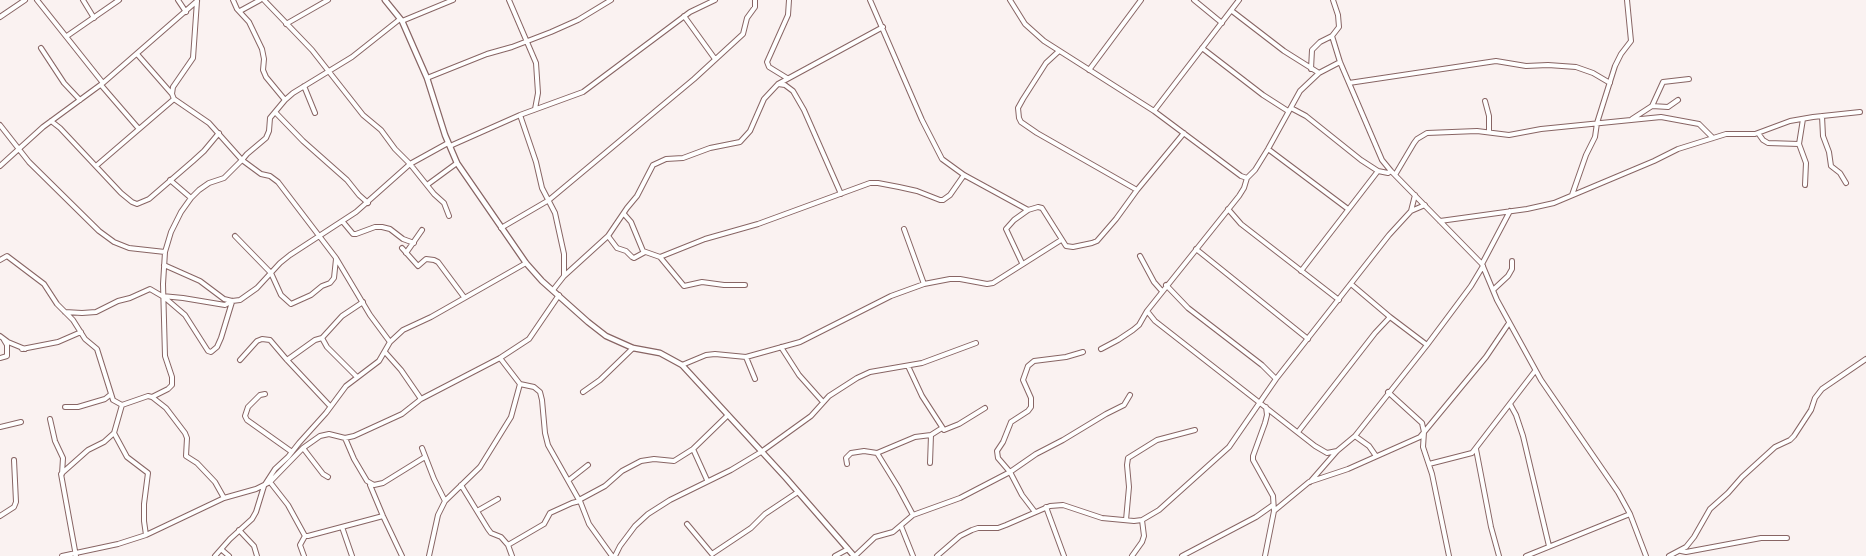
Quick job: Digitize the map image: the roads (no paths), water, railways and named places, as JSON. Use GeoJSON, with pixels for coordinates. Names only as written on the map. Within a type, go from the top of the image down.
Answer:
{"type":"FeatureCollection","features":[{"type":"Feature","properties":{"kind":"street"},"geometry":{"type":"LineString","coordinates":[[0,17],[25,0]]}},
{"type":"Feature","properties":{"kind":"street"},"geometry":{"type":"LineString","coordinates":[[37,0],[139,129]]}},
{"type":"Feature","properties":{"kind":"street"},"geometry":{"type":"LineString","coordinates":[[83,0],[94,18]]}},
{"type":"Feature","properties":{"kind":"street"},"geometry":{"type":"LineString","coordinates":[[67,36],[119,0]]}},
{"type":"Feature","properties":{"kind":"street"},"geometry":{"type":"LineString","coordinates":[[178,0],[186,12]]}},
{"type":"Feature","properties":{"kind":"street"},"geometry":{"type":"LineString","coordinates":[[0,166],[51,121],[102,84],[198,0]]}},
{"type":"Feature","properties":{"kind":"street"},"geometry":{"type":"LineString","coordinates":[[96,166],[173,97],[176,81],[191,64],[193,58],[198,0]]}},
{"type":"Feature","properties":{"kind":"street"},"geometry":{"type":"LineString","coordinates":[[233,0],[249,22],[262,49],[264,73],[285,100]]}},
{"type":"Feature","properties":{"kind":"street"},"geometry":{"type":"LineString","coordinates":[[240,11],[262,0],[312,50],[363,116],[381,130],[395,149],[444,203],[449,216]]}},
{"type":"Feature","properties":{"kind":"street"},"geometry":{"type":"LineString","coordinates":[[286,24],[328,0]]}},
{"type":"Feature","properties":{"kind":"street"},"geometry":{"type":"LineString","coordinates":[[385,0],[401,20],[427,78],[449,144],[458,163],[526,263],[542,281],[611,339],[633,348],[660,353],[682,366],[855,556],[876,537],[893,532],[913,515],[960,498],[1010,472],[1036,453],[1124,405],[1130,394]]}},
{"type":"Feature","properties":{"kind":"street"},"geometry":{"type":"LineString","coordinates":[[0,260],[7,256],[44,284],[57,304],[98,352],[113,400],[122,405],[168,389],[172,385],[172,377],[165,356],[162,296],[165,252],[176,222],[190,198],[206,184],[224,178],[266,138],[270,118],[285,100],[352,57],[401,20],[445,1],[453,0]]}},
{"type":"Feature","properties":{"kind":"street"},"geometry":{"type":"LineString","coordinates":[[509,0],[534,58],[538,93],[535,109]]}},
{"type":"Feature","properties":{"kind":"street"},"geometry":{"type":"LineString","coordinates":[[427,78],[495,51],[527,42],[578,20],[611,0]]}},
{"type":"Feature","properties":{"kind":"street"},"geometry":{"type":"LineString","coordinates":[[162,296],[225,305],[245,298],[280,263],[343,222],[410,164],[449,144],[583,92],[684,16],[715,0]]}},
{"type":"Feature","properties":{"kind":"street"},"geometry":{"type":"LineString","coordinates":[[501,228],[549,200],[694,79],[743,34],[747,18],[755,8],[755,0]]}},
{"type":"Feature","properties":{"kind":"street"},"geometry":{"type":"LineString","coordinates":[[787,78],[769,67],[767,62],[788,15],[789,0]]}},
{"type":"Feature","properties":{"kind":"street"},"geometry":{"type":"LineString","coordinates":[[870,0],[933,145],[942,159],[964,175],[1028,210]]}},
{"type":"Feature","properties":{"kind":"street"},"geometry":{"type":"LineString","coordinates":[[1010,0],[1032,30],[1059,51],[1154,111],[1241,176],[1247,178]]}},
{"type":"Feature","properties":{"kind":"street"},"geometry":{"type":"LineString","coordinates":[[1089,70],[1141,0]]}},
{"type":"Feature","properties":{"kind":"street"},"geometry":{"type":"LineString","coordinates":[[1194,0],[1222,23]]}},
{"type":"Feature","properties":{"kind":"street"},"geometry":{"type":"LineString","coordinates":[[1154,111],[1239,0]]}},
{"type":"Feature","properties":{"kind":"street"},"geometry":{"type":"LineString","coordinates":[[1311,69],[1312,50],[1337,31],[1339,23],[1333,0]]}},
{"type":"Feature","properties":{"kind":"street"},"geometry":{"type":"LineString","coordinates":[[1572,195],[1595,137],[1597,123],[1619,57],[1631,41],[1627,0]]}},
{"type":"Feature","properties":{"kind":"street"},"geometry":{"type":"LineString","coordinates":[[1232,10],[1284,51],[1319,73]]}},
{"type":"Feature","properties":{"kind":"street"},"geometry":{"type":"LineString","coordinates":[[684,16],[715,59]]}},
{"type":"Feature","properties":{"kind":"street"},"geometry":{"type":"LineString","coordinates":[[553,290],[564,276],[608,236],[637,196],[653,165],[666,159],[683,158],[710,148],[736,144],[750,131],[764,99],[778,84],[883,27]]}},
{"type":"Feature","properties":{"kind":"street"},"geometry":{"type":"LineString","coordinates":[[1332,36],[1340,62],[1378,152],[1395,176],[1483,265],[1509,323],[1535,371],[1618,492],[1630,514],[1646,556]]}},
{"type":"Feature","properties":{"kind":"street"},"geometry":{"type":"LineString","coordinates":[[41,48],[64,83],[80,100]]}},
{"type":"Feature","properties":{"kind":"street"},"geometry":{"type":"LineString","coordinates":[[1203,48],[1263,95],[1290,110],[1300,111],[1361,160],[1378,171],[1388,173],[1391,171]]}},
{"type":"Feature","properties":{"kind":"street"},"geometry":{"type":"LineString","coordinates":[[1059,51],[1046,63],[1018,108],[1021,122],[1137,189]]}},
{"type":"Feature","properties":{"kind":"street"},"geometry":{"type":"LineString","coordinates":[[137,54],[173,97],[209,123],[242,160],[261,174],[270,176],[278,182],[336,258],[390,342]]}},
{"type":"Feature","properties":{"kind":"street"},"geometry":{"type":"LineString","coordinates":[[1349,83],[1496,61],[1526,66],[1548,64],[1576,67],[1593,73],[1610,83]]}},
{"type":"Feature","properties":{"kind":"street"},"geometry":{"type":"LineString","coordinates":[[1101,349],[1118,340],[1139,324],[1161,291],[1244,188],[1247,178],[1268,149],[1300,92],[1319,73],[1340,62]]}},
{"type":"Feature","properties":{"kind":"street"},"geometry":{"type":"LineString","coordinates":[[1632,120],[1652,106],[1663,82],[1689,79]]}},
{"type":"Feature","properties":{"kind":"street"},"geometry":{"type":"LineString","coordinates":[[778,84],[785,85],[793,91],[804,110],[841,194]]}},
{"type":"Feature","properties":{"kind":"street"},"geometry":{"type":"LineString","coordinates":[[304,87],[315,113]]}},
{"type":"Feature","properties":{"kind":"street"},"geometry":{"type":"LineString","coordinates":[[1652,106],[1668,107],[1678,100]]}},
{"type":"Feature","properties":{"kind":"street"},"geometry":{"type":"LineString","coordinates":[[1485,101],[1489,116],[1489,132]]}},
{"type":"Feature","properties":{"kind":"street"},"geometry":{"type":"LineString","coordinates":[[275,112],[368,202]]}},
{"type":"Feature","properties":{"kind":"street"},"geometry":{"type":"LineString","coordinates":[[1440,221],[1554,203],[1678,149],[1726,134],[1758,133],[1790,121],[1860,112]]}},
{"type":"Feature","properties":{"kind":"street"},"geometry":{"type":"LineString","coordinates":[[60,115],[60,128]]}},
{"type":"Feature","properties":{"kind":"street"},"geometry":{"type":"LineString","coordinates":[[520,115],[542,188],[555,213],[561,240],[564,276]]}},
{"type":"Feature","properties":{"kind":"street"},"geometry":{"type":"LineString","coordinates":[[1822,116],[1823,135],[1831,165],[1846,183]]}},
{"type":"Feature","properties":{"kind":"street"},"geometry":{"type":"LineString","coordinates":[[1395,176],[1414,143],[1427,133],[1464,131],[1509,135],[1541,129],[1661,117],[1695,123],[1713,138]]}},
{"type":"Feature","properties":{"kind":"street"},"geometry":{"type":"LineString","coordinates":[[1803,119],[1799,144],[1806,163],[1805,185]]}},
{"type":"Feature","properties":{"kind":"street"},"geometry":{"type":"LineString","coordinates":[[51,121],[127,199],[137,204],[149,199],[171,180],[204,151],[219,133]]}},
{"type":"Feature","properties":{"kind":"street"},"geometry":{"type":"LineString","coordinates":[[0,125],[18,150],[99,231],[114,242],[129,248],[165,252]]}},
{"type":"Feature","properties":{"kind":"street"},"geometry":{"type":"LineString","coordinates":[[1022,263],[1006,229],[1014,220],[1028,210],[1042,208],[1069,248],[1097,241],[1184,133]]}},
{"type":"Feature","properties":{"kind":"street"},"geometry":{"type":"LineString","coordinates":[[1758,133],[1768,143],[1799,144]]}},
{"type":"Feature","properties":{"kind":"street"},"geometry":{"type":"LineString","coordinates":[[1268,149],[1348,209]]}},
{"type":"Feature","properties":{"kind":"street"},"geometry":{"type":"LineString","coordinates":[[427,185],[458,163]]}},
{"type":"Feature","properties":{"kind":"street"},"geometry":{"type":"LineString","coordinates":[[1301,271],[1378,171]]}},
{"type":"Feature","properties":{"kind":"street"},"geometry":{"type":"LineString","coordinates":[[660,257],[705,239],[758,224],[862,186],[878,183],[917,191],[940,200],[950,195],[964,175]]}},
{"type":"Feature","properties":{"kind":"street"},"geometry":{"type":"LineString","coordinates":[[171,180],[190,198]]}},
{"type":"Feature","properties":{"kind":"street"},"geometry":{"type":"LineString","coordinates":[[1411,211],[1415,194]]}},
{"type":"Feature","properties":{"kind":"street"},"geometry":{"type":"LineString","coordinates":[[937,556],[960,536],[978,528],[998,528],[1046,507],[1063,505],[1101,518],[1126,520],[1142,520],[1159,510],[1221,456],[1276,379],[1389,235],[1411,211],[1425,205]]}},
{"type":"Feature","properties":{"kind":"street"},"geometry":{"type":"LineString","coordinates":[[1228,209],[1241,224],[1339,300]]}},
{"type":"Feature","properties":{"kind":"street"},"geometry":{"type":"LineString","coordinates":[[1274,511],[1309,483],[1355,436],[1471,286],[1510,211]]}},
{"type":"Feature","properties":{"kind":"street"},"geometry":{"type":"LineString","coordinates":[[624,214],[631,222],[645,252]]}},
{"type":"Feature","properties":{"kind":"street"},"geometry":{"type":"LineString","coordinates":[[343,222],[353,234],[375,226],[382,227],[414,243]]}},
{"type":"Feature","properties":{"kind":"street"},"geometry":{"type":"LineString","coordinates":[[904,229],[924,284]]}},
{"type":"Feature","properties":{"kind":"street"},"geometry":{"type":"LineString","coordinates":[[406,253],[422,230]]}},
{"type":"Feature","properties":{"kind":"street"},"geometry":{"type":"LineString","coordinates":[[235,236],[271,273],[281,295],[291,304],[317,292],[332,280],[336,258]]}},
{"type":"Feature","properties":{"kind":"street"},"geometry":{"type":"LineString","coordinates":[[608,236],[617,248],[626,251],[633,258],[645,252],[660,257],[684,286],[702,282],[745,285]]}},
{"type":"Feature","properties":{"kind":"street"},"geometry":{"type":"LineString","coordinates":[[682,366],[706,355],[746,357],[807,339],[845,317],[903,290],[924,284],[960,279],[987,284],[998,280],[1062,240]]}},
{"type":"Feature","properties":{"kind":"street"},"geometry":{"type":"LineString","coordinates":[[402,248],[418,266],[426,259],[438,262],[464,297]]}},
{"type":"Feature","properties":{"kind":"street"},"geometry":{"type":"LineString","coordinates":[[1196,249],[1308,339]]}},
{"type":"Feature","properties":{"kind":"street"},"geometry":{"type":"LineString","coordinates":[[1140,256],[1161,291]]}},
{"type":"Feature","properties":{"kind":"street"},"geometry":{"type":"LineString","coordinates":[[1493,290],[1508,276],[1512,269],[1512,261]]}},
{"type":"Feature","properties":{"kind":"street"},"geometry":{"type":"LineString","coordinates":[[215,556],[252,519],[264,486],[275,469],[326,414],[346,386],[379,361],[390,342],[404,330],[526,263]]}},
{"type":"Feature","properties":{"kind":"street"},"geometry":{"type":"LineString","coordinates":[[164,265],[200,281],[218,295],[232,301]]}},
{"type":"Feature","properties":{"kind":"street"},"geometry":{"type":"LineString","coordinates":[[1351,284],[1426,345]]}},
{"type":"Feature","properties":{"kind":"street"},"geometry":{"type":"LineString","coordinates":[[1166,285],[1188,308],[1262,365],[1276,379]]}},
{"type":"Feature","properties":{"kind":"street"},"geometry":{"type":"LineString","coordinates":[[65,311],[96,312],[150,289],[185,315],[208,351],[211,352],[217,347],[232,301]]}},
{"type":"Feature","properties":{"kind":"street"},"geometry":{"type":"LineString","coordinates":[[62,556],[118,544],[146,535],[224,498],[264,486],[303,448],[320,436],[329,434],[345,438],[370,430],[402,414],[421,399],[500,358],[530,339],[559,295]]}},
{"type":"Feature","properties":{"kind":"street"},"geometry":{"type":"LineString","coordinates":[[287,360],[315,340],[322,338],[342,316],[363,302]]}},
{"type":"Feature","properties":{"kind":"street"},"geometry":{"type":"LineString","coordinates":[[1147,311],[1155,321],[1322,451],[1327,453],[1338,451]]}},
{"type":"Feature","properties":{"kind":"street"},"geometry":{"type":"LineString","coordinates":[[1298,432],[1390,316]]}},
{"type":"Feature","properties":{"kind":"street"},"geometry":{"type":"LineString","coordinates":[[1309,483],[1341,472],[1423,435],[1486,357],[1509,323]]}},
{"type":"Feature","properties":{"kind":"street"},"geometry":{"type":"LineString","coordinates":[[2,338],[24,349],[58,342],[81,332]]}},
{"type":"Feature","properties":{"kind":"street"},"geometry":{"type":"LineString","coordinates":[[0,358],[7,356],[7,345],[2,338]]}},
{"type":"Feature","properties":{"kind":"street"},"geometry":{"type":"LineString","coordinates":[[240,360],[257,341],[266,338],[270,340],[330,406]]}},
{"type":"Feature","properties":{"kind":"street"},"geometry":{"type":"LineString","coordinates":[[322,338],[331,351],[357,377]]}},
{"type":"Feature","properties":{"kind":"street"},"geometry":{"type":"LineString","coordinates":[[500,358],[520,384],[534,387],[540,392],[548,444],[569,480],[589,524],[614,556],[635,526],[648,514],[760,452],[811,416],[829,396],[866,374],[922,363],[976,343]]}},
{"type":"Feature","properties":{"kind":"street"},"geometry":{"type":"LineString","coordinates":[[781,346],[799,375],[823,402]]}},
{"type":"Feature","properties":{"kind":"street"},"geometry":{"type":"LineString","coordinates":[[583,392],[600,380],[633,348]]}},
{"type":"Feature","properties":{"kind":"street"},"geometry":{"type":"LineString","coordinates":[[385,352],[421,399]]}},
{"type":"Feature","properties":{"kind":"street"},"geometry":{"type":"LineString","coordinates":[[1035,512],[997,453],[1011,422],[1028,411],[1031,406],[1031,398],[1023,380],[1028,366],[1034,361],[1066,357],[1083,352]]}},
{"type":"Feature","properties":{"kind":"street"},"geometry":{"type":"LineString","coordinates":[[746,357],[755,379]]}},
{"type":"Feature","properties":{"kind":"street"},"geometry":{"type":"LineString","coordinates":[[1669,556],[1686,547],[1712,506],[1776,447],[1794,436],[1822,389],[1866,359]]}},
{"type":"Feature","properties":{"kind":"street"},"geometry":{"type":"LineString","coordinates":[[908,366],[918,388],[944,430],[985,408]]}},
{"type":"Feature","properties":{"kind":"street"},"geometry":{"type":"LineString","coordinates":[[1429,465],[1472,453],[1535,371]]}},
{"type":"Feature","properties":{"kind":"street"},"geometry":{"type":"LineString","coordinates":[[423,555],[429,555],[438,515],[445,501],[480,467],[511,417],[520,384]]}},
{"type":"Feature","properties":{"kind":"street"},"geometry":{"type":"LineString","coordinates":[[1388,392],[1422,423],[1429,425]]}},
{"type":"Feature","properties":{"kind":"street"},"geometry":{"type":"LineString","coordinates":[[265,394],[260,395],[248,407],[245,416],[247,420],[292,452]]}},
{"type":"Feature","properties":{"kind":"street"},"geometry":{"type":"LineString","coordinates":[[65,407],[78,407],[111,395]]}},
{"type":"Feature","properties":{"kind":"street"},"geometry":{"type":"LineString","coordinates":[[152,396],[166,408],[185,433],[186,456],[197,463],[215,482],[224,498]]}},
{"type":"Feature","properties":{"kind":"street"},"geometry":{"type":"LineString","coordinates":[[1510,404],[1523,436],[1549,546]]}},
{"type":"Feature","properties":{"kind":"street"},"geometry":{"type":"LineString","coordinates":[[61,474],[88,450],[104,442],[114,433],[122,405]]}},
{"type":"Feature","properties":{"kind":"street"},"geometry":{"type":"LineString","coordinates":[[1265,556],[1274,511],[1273,496],[1253,460],[1267,415],[1266,407]]}},
{"type":"Feature","properties":{"kind":"street"},"geometry":{"type":"LineString","coordinates":[[508,545],[544,524],[550,513],[604,486],[622,471],[641,461],[654,459],[674,461],[693,449],[728,415]]}},
{"type":"Feature","properties":{"kind":"street"},"geometry":{"type":"LineString","coordinates":[[50,419],[55,441],[63,458],[61,474],[75,554]]}},
{"type":"Feature","properties":{"kind":"street"},"geometry":{"type":"LineString","coordinates":[[0,427],[21,422]]}},
{"type":"Feature","properties":{"kind":"street"},"geometry":{"type":"LineString","coordinates":[[1422,423],[1423,447],[1449,556]]}},
{"type":"Feature","properties":{"kind":"street"},"geometry":{"type":"LineString","coordinates":[[847,464],[846,458],[851,453],[864,451],[877,453],[915,437],[931,435],[942,428]]}},
{"type":"Feature","properties":{"kind":"street"},"geometry":{"type":"LineString","coordinates":[[1126,520],[1129,487],[1128,459],[1157,440],[1195,430]]}},
{"type":"Feature","properties":{"kind":"street"},"geometry":{"type":"LineString","coordinates":[[114,433],[127,457],[148,473],[144,521],[146,535]]}},
{"type":"Feature","properties":{"kind":"street"},"geometry":{"type":"LineString","coordinates":[[930,463],[931,435]]}},
{"type":"Feature","properties":{"kind":"street"},"geometry":{"type":"LineString","coordinates":[[1355,436],[1369,446],[1376,456]]}},
{"type":"Feature","properties":{"kind":"street"},"geometry":{"type":"LineString","coordinates":[[345,438],[354,459],[370,484],[402,556]]}},
{"type":"Feature","properties":{"kind":"street"},"geometry":{"type":"LineString","coordinates":[[303,448],[323,474],[328,477]]}},
{"type":"Feature","properties":{"kind":"street"},"geometry":{"type":"LineString","coordinates":[[422,448],[445,501]]}},
{"type":"Feature","properties":{"kind":"street"},"geometry":{"type":"LineString","coordinates":[[693,449],[707,480]]}},
{"type":"Feature","properties":{"kind":"street"},"geometry":{"type":"LineString","coordinates":[[1476,449],[1499,556]]}},
{"type":"Feature","properties":{"kind":"street"},"geometry":{"type":"LineString","coordinates":[[877,453],[913,515]]}},
{"type":"Feature","properties":{"kind":"street"},"geometry":{"type":"LineString","coordinates":[[370,484],[383,483],[425,457]]}},
{"type":"Feature","properties":{"kind":"street"},"geometry":{"type":"LineString","coordinates":[[0,516],[14,507],[16,502],[14,460]]}},
{"type":"Feature","properties":{"kind":"street"},"geometry":{"type":"LineString","coordinates":[[569,480],[588,465]]}},
{"type":"Feature","properties":{"kind":"street"},"geometry":{"type":"LineString","coordinates":[[270,482],[288,505],[304,536]]}},
{"type":"Feature","properties":{"kind":"street"},"geometry":{"type":"LineString","coordinates":[[461,485],[491,533],[501,537],[508,545],[512,556]]}},
{"type":"Feature","properties":{"kind":"street"},"geometry":{"type":"LineString","coordinates":[[687,524],[711,555],[751,528],[765,513],[798,492]]}},
{"type":"Feature","properties":{"kind":"street"},"geometry":{"type":"LineString","coordinates":[[477,511],[498,499]]}},
{"type":"Feature","properties":{"kind":"street"},"geometry":{"type":"LineString","coordinates":[[1182,556],[1274,505]]}},
{"type":"Feature","properties":{"kind":"street"},"geometry":{"type":"LineString","coordinates":[[1046,507],[1064,556]]}},
{"type":"Feature","properties":{"kind":"street"},"geometry":{"type":"LineString","coordinates":[[1526,556],[1630,514]]}},
{"type":"Feature","properties":{"kind":"street"},"geometry":{"type":"LineString","coordinates":[[304,536],[383,516]]}},
{"type":"Feature","properties":{"kind":"street"},"geometry":{"type":"LineString","coordinates":[[1132,556],[1144,536],[1142,520]]}},
{"type":"Feature","properties":{"kind":"street"},"geometry":{"type":"LineString","coordinates":[[901,526],[914,556]]}},
{"type":"Feature","properties":{"kind":"street"},"geometry":{"type":"LineString","coordinates":[[342,527],[352,556]]}},
{"type":"Feature","properties":{"kind":"street"},"geometry":{"type":"LineString","coordinates":[[239,530],[254,546],[257,556]]}},
{"type":"Feature","properties":{"kind":"street"},"geometry":{"type":"LineString","coordinates":[[304,536],[300,545],[304,556]]}},
{"type":"Feature","properties":{"kind":"street"},"geometry":{"type":"LineString","coordinates":[[1679,551],[1686,552],[1761,538],[1787,538]]}},
{"type":"Feature","properties":{"kind":"street"},"geometry":{"type":"LineString","coordinates":[[835,556],[848,549]]}},
{"type":"Feature","properties":{"kind":"street"},"geometry":{"type":"LineString","coordinates":[[222,550],[229,556]]}}]}
